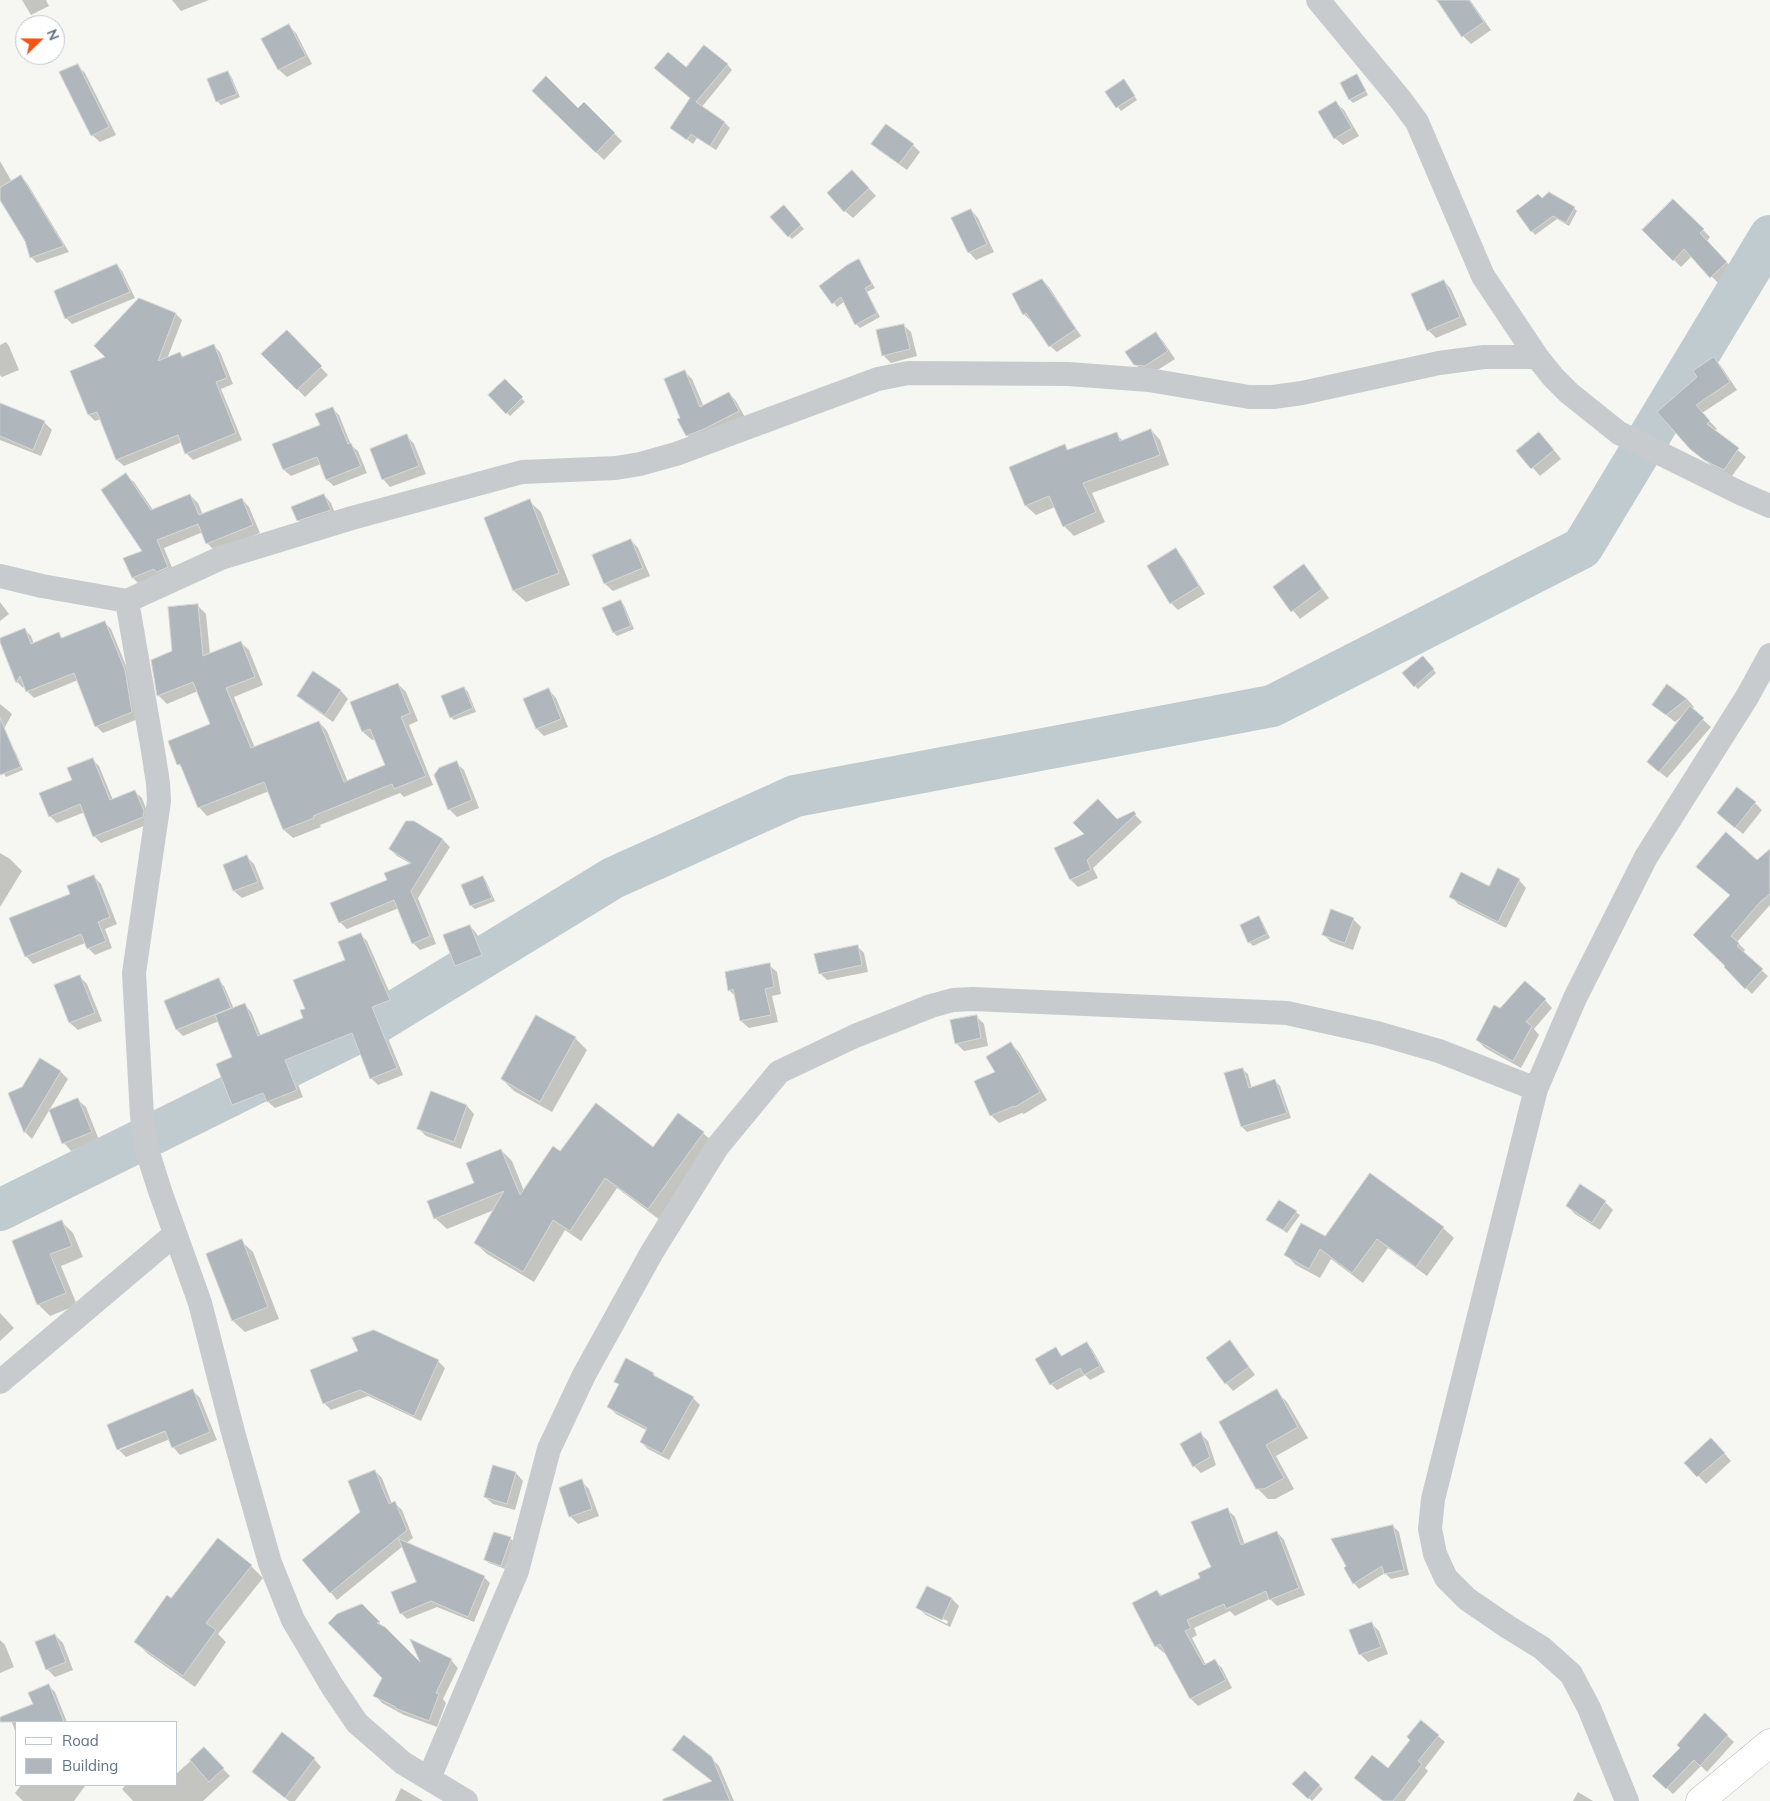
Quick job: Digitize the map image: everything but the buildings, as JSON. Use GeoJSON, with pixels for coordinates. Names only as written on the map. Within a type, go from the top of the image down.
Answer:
{"type":"FeatureCollection","features":[{"type":"Feature","properties":{"kind":"street"},"geometry":{"type":"LineString","coordinates":[[1318,0],[1417,122],[1483,276],[1537,357],[1553,377],[1569,393],[1619,433],[1770,506]]}},
{"type":"Feature","properties":{"kind":"street"},"geometry":{"type":"LineString","coordinates":[[0,576],[42,586],[127,601],[221,558],[352,518],[522,472],[616,468],[640,464],[676,454],[878,379],[908,373],[1068,374],[1149,380],[1249,397],[1273,397],[1302,393],[1439,363],[1484,357],[1537,357]]}},
{"type":"Feature","properties":{"kind":"street"},"geometry":{"type":"LineString","coordinates":[[127,601],[158,782],[159,801],[134,973],[142,1116],[146,1147],[200,1303],[233,1432],[270,1562],[293,1620],[332,1686],[357,1723],[403,1763],[466,1801]]}},
{"type":"Feature","properties":{"kind":"street"},"geometry":{"type":"LineString","coordinates":[[1627,1801],[1589,1708],[1571,1674],[1542,1648],[1467,1599],[1446,1578],[1435,1554],[1430,1529],[1433,1499],[1536,1088],[1574,998],[1646,857],[1747,697],[1770,655]]}},
{"type":"Feature","properties":{"kind":"street"},"geometry":{"type":"LineString","coordinates":[[429,1778],[518,1571],[549,1449],[584,1375],[652,1252],[718,1146],[779,1072],[855,1036],[930,1006],[953,1000],[973,999],[1287,1013],[1377,1032],[1439,1050],[1536,1088]]}},
{"type":"Feature","properties":{"kind":"street"},"geometry":{"type":"LineString","coordinates":[[0,1382],[175,1234]]}},
{"type":"Feature","properties":{"kind":"street"},"geometry":{"type":"LineString","coordinates":[[1700,1801],[1770,1743]]}},
{"type":"Feature","properties":{"kind":"waterway"},"geometry":{"type":"LineString","coordinates":[[0,1210],[371,1026],[613,878],[795,796],[1272,706],[1582,548],[1770,236]]}}]}
